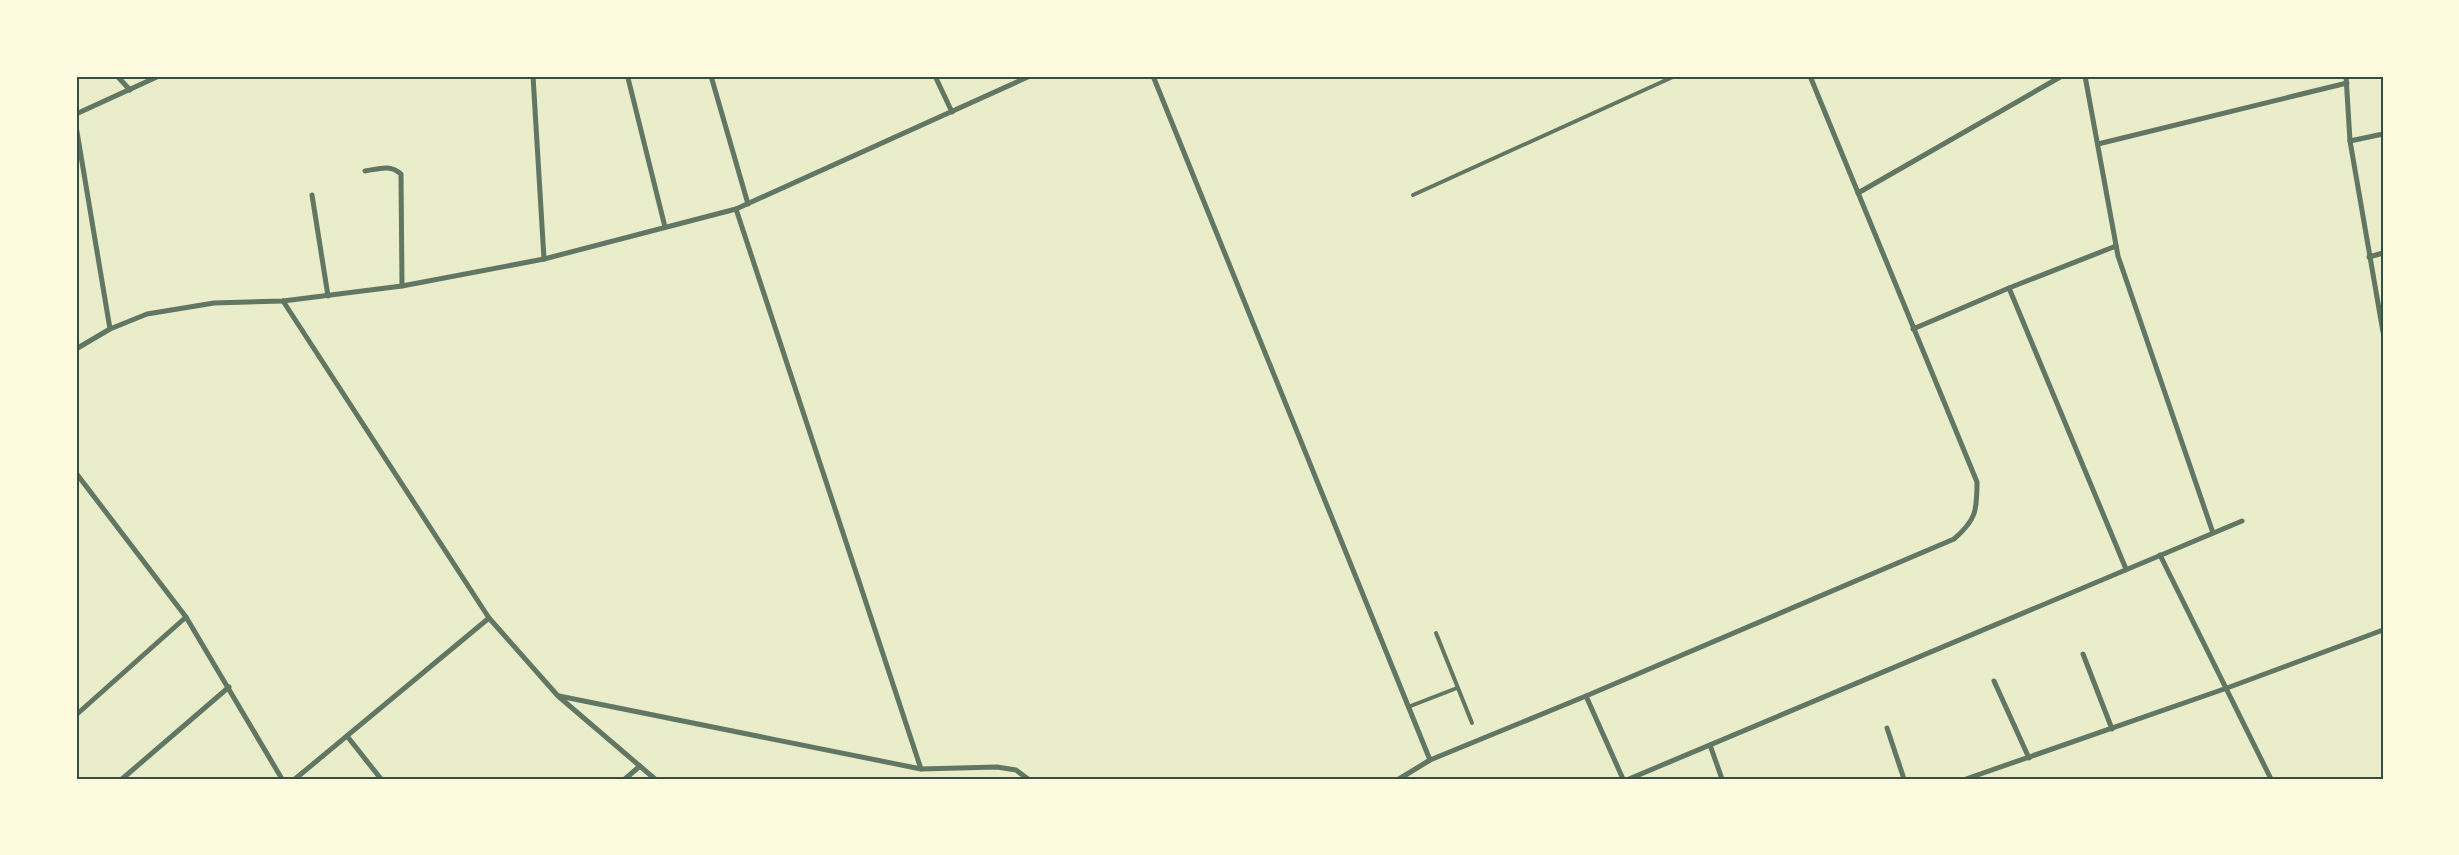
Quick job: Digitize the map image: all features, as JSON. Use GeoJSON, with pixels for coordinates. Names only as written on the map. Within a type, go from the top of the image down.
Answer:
{"type":"FeatureCollection","features":[{"type":"Feature","properties":{"kind":"street"},"geometry":{"type":"LineString","coordinates":[[116,76],[130,90]]}},
{"type":"Feature","properties":{"kind":"street"},"geometry":{"type":"LineString","coordinates":[[76,114],[160,76]]}},
{"type":"Feature","properties":{"kind":"street"},"geometry":{"type":"LineString","coordinates":[[533,76],[544,259]]}},
{"type":"Feature","properties":{"kind":"street"},"geometry":{"type":"LineString","coordinates":[[711,76],[748,204]]}},
{"type":"Feature","properties":{"kind":"street"},"geometry":{"type":"LineString","coordinates":[[935,76],[952,112]]}},
{"type":"Feature","properties":{"kind":"street"},"geometry":{"type":"LineString","coordinates":[[76,349],[110,330],[147,314],[214,303],[283,301],[402,286],[544,259],[736,209],[1030,76]]}},
{"type":"Feature","properties":{"kind":"street"},"geometry":{"type":"LineString","coordinates":[[1153,76],[1430,760]]}},
{"type":"Feature","properties":{"kind":"street"},"geometry":{"type":"LineString","coordinates":[[1399,779],[1430,760],[1586,696],[1954,539],[1971,524],[1977,502],[1977,482],[1810,76]]}},
{"type":"Feature","properties":{"kind":"street"},"geometry":{"type":"LineString","coordinates":[[1858,193],[2062,76]]}},
{"type":"Feature","properties":{"kind":"street"},"geometry":{"type":"LineString","coordinates":[[2085,76],[2116,246],[2213,533]]}},
{"type":"Feature","properties":{"kind":"street"},"geometry":{"type":"LineString","coordinates":[[2346,76],[2350,141],[2383,332]]}},
{"type":"Feature","properties":{"kind":"street"},"geometry":{"type":"LineString","coordinates":[[628,78],[665,226]]}},
{"type":"Feature","properties":{"kind":"street"},"geometry":{"type":"LineString","coordinates":[[2098,144],[2347,83]]}},
{"type":"Feature","properties":{"kind":"street"},"geometry":{"type":"LineString","coordinates":[[76,126],[110,330]]}},
{"type":"Feature","properties":{"kind":"street"},"geometry":{"type":"LineString","coordinates":[[2350,141],[2383,134]]}},
{"type":"Feature","properties":{"kind":"street"},"geometry":{"type":"LineString","coordinates":[[365,171],[388,167],[395,168],[401,174],[402,286]]}},
{"type":"Feature","properties":{"kind":"street"},"geometry":{"type":"LineString","coordinates":[[312,195],[328,296]]}},
{"type":"Feature","properties":{"kind":"street"},"geometry":{"type":"LineString","coordinates":[[736,209],[921,769]]}},
{"type":"Feature","properties":{"kind":"street"},"geometry":{"type":"LineString","coordinates":[[1913,329],[2009,288],[2116,246]]}},
{"type":"Feature","properties":{"kind":"street"},"geometry":{"type":"LineString","coordinates":[[2369,257],[2383,253]]}},
{"type":"Feature","properties":{"kind":"street"},"geometry":{"type":"LineString","coordinates":[[2009,288],[2126,569]]}},
{"type":"Feature","properties":{"kind":"street"},"geometry":{"type":"LineString","coordinates":[[283,301],[489,618],[558,696],[655,779]]}},
{"type":"Feature","properties":{"kind":"street"},"geometry":{"type":"LineString","coordinates":[[76,473],[186,617],[282,779]]}},
{"type":"Feature","properties":{"kind":"street"},"geometry":{"type":"LineString","coordinates":[[1629,779],[2242,521]]}},
{"type":"Feature","properties":{"kind":"street"},"geometry":{"type":"LineString","coordinates":[[2160,555],[2271,779]]}},
{"type":"Feature","properties":{"kind":"street"},"geometry":{"type":"LineString","coordinates":[[76,715],[186,617]]}},
{"type":"Feature","properties":{"kind":"street"},"geometry":{"type":"LineString","coordinates":[[295,779],[489,618]]}},
{"type":"Feature","properties":{"kind":"street"},"geometry":{"type":"LineString","coordinates":[[1966,779],[2112,730],[2383,630]]}},
{"type":"Feature","properties":{"kind":"street"},"geometry":{"type":"LineString","coordinates":[[2083,654],[2112,730]]}},
{"type":"Feature","properties":{"kind":"street"},"geometry":{"type":"LineString","coordinates":[[1994,681],[2029,758]]}},
{"type":"Feature","properties":{"kind":"street"},"geometry":{"type":"LineString","coordinates":[[122,779],[229,687]]}},
{"type":"Feature","properties":{"kind":"street"},"geometry":{"type":"LineString","coordinates":[[558,696],[921,769],[996,767],[1016,770],[1028,779]]}},
{"type":"Feature","properties":{"kind":"street"},"geometry":{"type":"LineString","coordinates":[[1586,696],[1623,779]]}},
{"type":"Feature","properties":{"kind":"street"},"geometry":{"type":"LineString","coordinates":[[1887,728],[1904,779]]}},
{"type":"Feature","properties":{"kind":"street"},"geometry":{"type":"LineString","coordinates":[[347,736],[381,779]]}},
{"type":"Feature","properties":{"kind":"street"},"geometry":{"type":"LineString","coordinates":[[1710,745],[1722,779]]}},
{"type":"Feature","properties":{"kind":"street"},"geometry":{"type":"LineString","coordinates":[[625,779],[640,766]]}},
{"type":"Feature","properties":{"kind":"lane"},"geometry":{"type":"LineString","coordinates":[[1413,195],[1675,76]]}},
{"type":"Feature","properties":{"kind":"lane"},"geometry":{"type":"LineString","coordinates":[[1436,634],[1472,723]]}},
{"type":"Feature","properties":{"kind":"lane"},"geometry":{"type":"LineString","coordinates":[[1408,707],[1457,688]]}}]}
